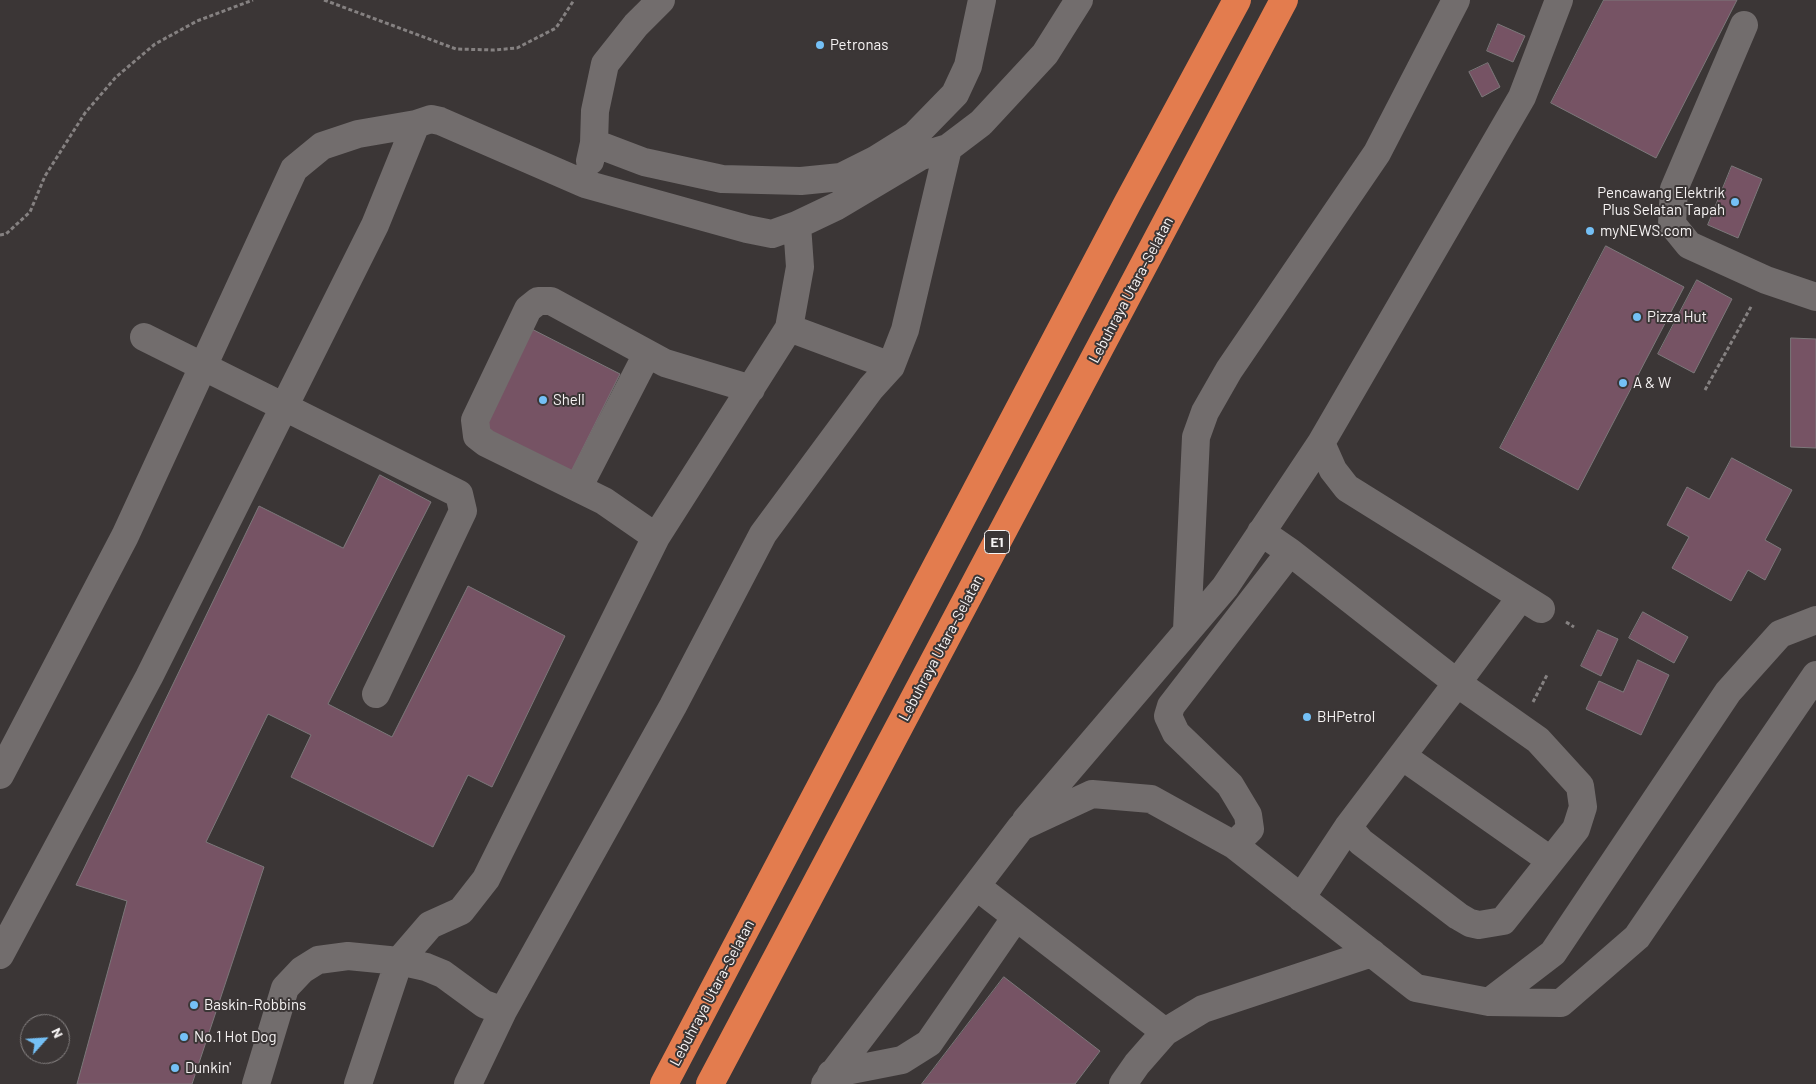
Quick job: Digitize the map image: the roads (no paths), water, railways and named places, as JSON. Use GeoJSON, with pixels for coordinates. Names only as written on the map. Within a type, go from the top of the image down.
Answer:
{"type":"FeatureCollection","features":[{"type":"Feature","properties":{"kind":"highway","name":"Lebuhraya Utara–Selatan"},"geometry":{"type":"LineString","coordinates":[[664,1084],[1122,213],[1237,0]]}},
{"type":"Feature","properties":{"kind":"highway","name":"Lebuhraya Utara–Selatan"},"geometry":{"type":"LineString","coordinates":[[710,1084],[1284,0]]}},
{"type":"Feature","properties":{"kind":"lane"},"geometry":{"type":"LineString","coordinates":[[585,184],[594,143],[595,111],[605,64],[636,25],[661,0]]}},
{"type":"Feature","properties":{"kind":"lane"},"geometry":{"type":"LineString","coordinates":[[594,143],[644,162],[722,179],[801,181],[841,176],[875,160],[914,134],[955,94],[968,66],[982,0]]}},
{"type":"Feature","properties":{"kind":"lane"},"geometry":{"type":"LineString","coordinates":[[0,775],[125,536],[294,169],[322,146],[358,134],[416,124],[430,119],[440,121],[585,184],[747,229],[772,234],[797,225],[837,206],[921,156],[948,148],[981,123],[1044,54],[1079,0]]}},
{"type":"Feature","properties":{"kind":"lane"},"geometry":{"type":"LineString","coordinates":[[1187,630],[1196,437],[1205,412],[1235,362],[1377,153],[1456,0]]}},
{"type":"Feature","properties":{"kind":"lane"},"geometry":{"type":"LineString","coordinates":[[828,1079],[1021,827],[1225,587],[1321,443],[1522,97],[1559,0]]}},
{"type":"Feature","properties":{"kind":"lane"},"geometry":{"type":"LineString","coordinates":[[1744,25],[1674,189],[1672,224],[1689,245],[1766,280],[1816,297]]}},
{"type":"Feature","properties":{"kind":"lane"},"geometry":{"type":"LineString","coordinates":[[955,94],[981,123]]}},
{"type":"Feature","properties":{"kind":"lane"},"geometry":{"type":"LineString","coordinates":[[0,955],[149,677],[375,225],[416,124]]}},
{"type":"Feature","properties":{"kind":"lane"},"geometry":{"type":"LineString","coordinates":[[468,1084],[503,1011],[673,706],[763,534],[872,388],[891,366],[905,330],[948,148]]}},
{"type":"Feature","properties":{"kind":"lane"},"geometry":{"type":"LineString","coordinates":[[358,1084],[399,961],[430,925],[461,911],[486,879],[656,537],[790,328],[800,267],[797,225]]}},
{"type":"Feature","properties":{"kind":"lane"},"geometry":{"type":"LineString","coordinates":[[656,537],[604,501],[486,443],[477,436],[475,420],[528,309],[538,300],[551,301],[665,363],[751,389]]}},
{"type":"Feature","properties":{"kind":"lane"},"geometry":{"type":"LineString","coordinates":[[790,328],[891,366]]}},
{"type":"Feature","properties":{"kind":"lane"},"geometry":{"type":"LineString","coordinates":[[144,337],[459,494],[463,511],[376,694]]}},
{"type":"Feature","properties":{"kind":"lane"},"geometry":{"type":"LineString","coordinates":[[578,488],[647,354]]}},
{"type":"Feature","properties":{"kind":"lane"},"geometry":{"type":"LineString","coordinates":[[1301,898],[1348,827],[1457,683],[1531,603],[1347,488],[1333,470],[1321,443]]}},
{"type":"Feature","properties":{"kind":"lane"},"geometry":{"type":"LineString","coordinates":[[1261,532],[1290,552],[1457,683],[1538,740],[1580,786],[1583,808],[1576,829],[1503,920],[1479,926],[1458,916],[1361,842],[1348,827]]}},
{"type":"Feature","properties":{"kind":"lane"},"geometry":{"type":"LineString","coordinates":[[1234,845],[1250,829],[1248,815],[1230,785],[1176,733],[1168,716],[1171,706],[1290,552]]}},
{"type":"Feature","properties":{"kind":"lane"},"geometry":{"type":"LineString","coordinates":[[1489,1002],[1553,953],[1728,692],[1780,634],[1816,620]]}},
{"type":"Feature","properties":{"kind":"lane"},"geometry":{"type":"LineString","coordinates":[[1021,827],[1092,794],[1151,799],[1234,845],[1416,988],[1489,1002],[1561,1003],[1637,937],[1816,675]]}},
{"type":"Feature","properties":{"kind":"lane"},"geometry":{"type":"LineString","coordinates":[[1402,756],[1550,860]]}},
{"type":"Feature","properties":{"kind":"lane"},"geometry":{"type":"LineString","coordinates":[[976,886],[1164,1032]]}},
{"type":"Feature","properties":{"kind":"lane"},"geometry":{"type":"LineString","coordinates":[[828,1079],[902,1060],[929,1043],[1016,917]]}},
{"type":"Feature","properties":{"kind":"lane"},"geometry":{"type":"LineString","coordinates":[[1123,1084],[1164,1032],[1203,1009],[1372,952]]}},
{"type":"Feature","properties":{"kind":"lane"},"geometry":{"type":"LineString","coordinates":[[256,1084],[285,988],[302,970],[318,960],[348,956],[399,961],[426,967],[443,974],[484,1004],[503,1011]]}},
{"type":"Feature","properties":{"kind":"place","name":"Petronas"},"geometry":{"type":"Point","coordinates":[820,45]}},
{"type":"Feature","properties":{"kind":"place","name":"Pencawang Elektrik Plus Selatan Tapah"},"geometry":{"type":"Point","coordinates":[1735,202]}},
{"type":"Feature","properties":{"kind":"place","name":"myNEWS.com"},"geometry":{"type":"Point","coordinates":[1590,231]}},
{"type":"Feature","properties":{"kind":"place","name":"Pizza Hut"},"geometry":{"type":"Point","coordinates":[1637,317]}},
{"type":"Feature","properties":{"kind":"place","name":"A & W"},"geometry":{"type":"Point","coordinates":[1623,383]}},
{"type":"Feature","properties":{"kind":"place","name":"Shell"},"geometry":{"type":"Point","coordinates":[543,400]}},
{"type":"Feature","properties":{"kind":"place","name":"BHPetrol"},"geometry":{"type":"Point","coordinates":[1307,717]}},
{"type":"Feature","properties":{"kind":"place","name":"Baskin-Robbins"},"geometry":{"type":"Point","coordinates":[194,1005]}},
{"type":"Feature","properties":{"kind":"place","name":"No.1 Hot Dog"},"geometry":{"type":"Point","coordinates":[184,1037]}},
{"type":"Feature","properties":{"kind":"place","name":"Dunkin'"},"geometry":{"type":"Point","coordinates":[175,1068]}}]}
